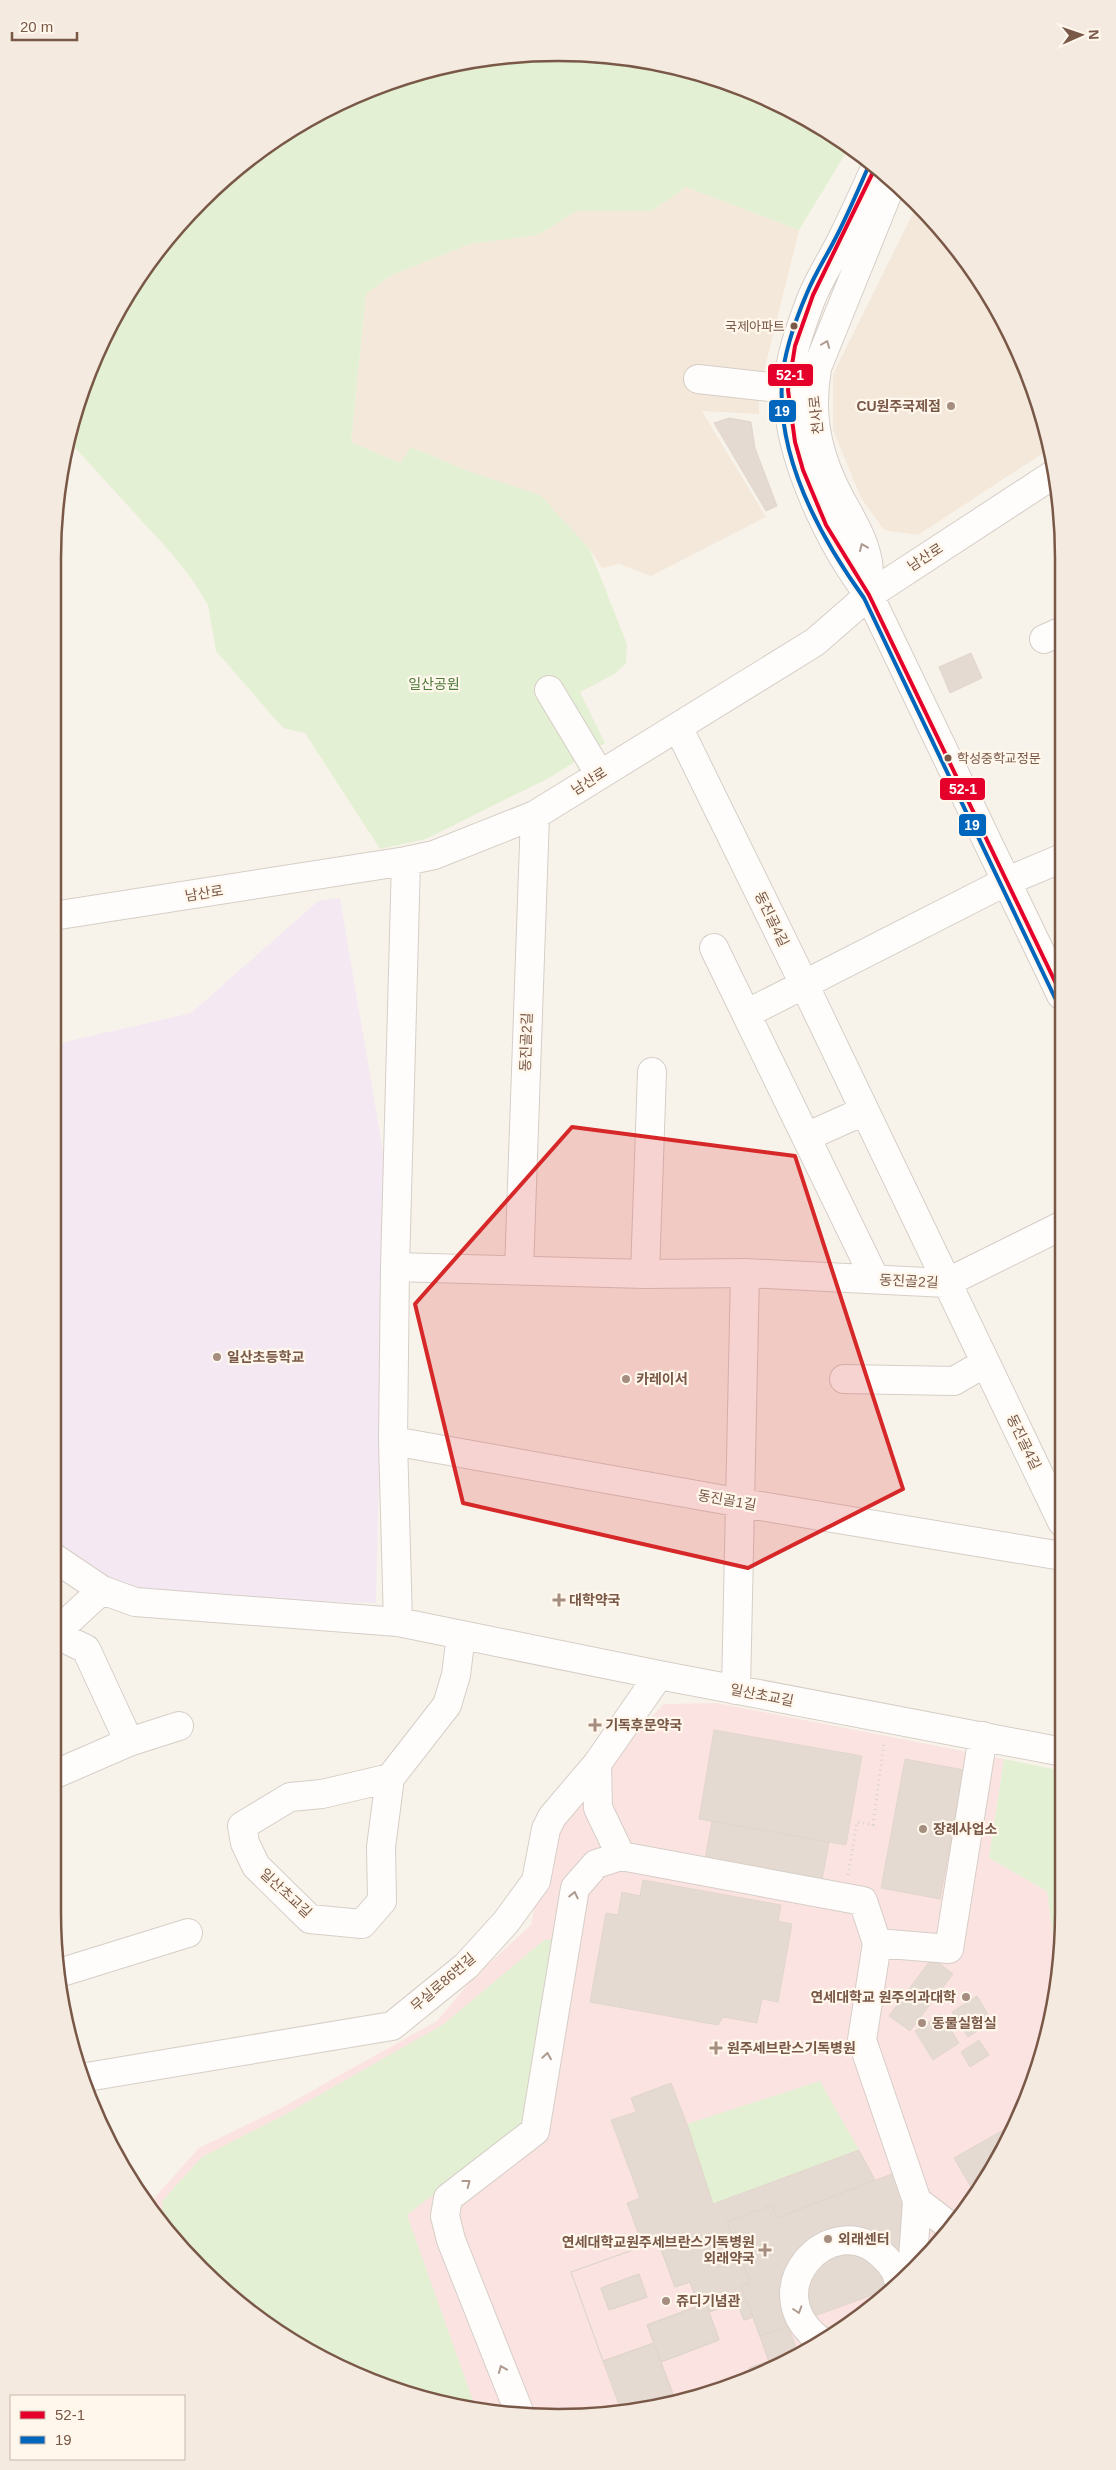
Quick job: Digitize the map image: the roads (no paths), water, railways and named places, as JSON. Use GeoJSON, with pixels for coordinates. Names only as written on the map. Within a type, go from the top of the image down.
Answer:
{"type":"FeatureCollection","features":[{"type":"Feature","properties":{"kind":"street","name":"천사로"},"geometry":{"type":"LineString","coordinates":[[872,174],[854,216],[810,302],[792,358],[800,393],[814,426],[832,483],[850,515],[867,557],[869,595],[1055,983]]}},
{"type":"Feature","properties":{"kind":"street","name":"천사로"},"geometry":{"type":"LineString","coordinates":[[800,393],[817,368],[890,188]]}},
{"type":"Feature","properties":{"kind":"street"},"geometry":{"type":"LineString","coordinates":[[698,378],[800,393]]}},
{"type":"Feature","properties":{"kind":"street","name":"남산로"},"geometry":{"type":"LineString","coordinates":[[61,915],[406,861],[442,852],[534,815],[815,642],[869,595],[1048,478]]}},
{"type":"Feature","properties":{"kind":"street"},"geometry":{"type":"LineString","coordinates":[[549,690],[600,775]]}},
{"type":"Feature","properties":{"kind":"street","name":"동진골4길"},"geometry":{"type":"LineString","coordinates":[[678,728],[804,984],[1055,1508]]}},
{"type":"Feature","properties":{"kind":"street","name":"동진골2길"},"geometry":{"type":"LineString","coordinates":[[519,1270],[534,815]]}},
{"type":"Feature","properties":{"kind":"street"},"geometry":{"type":"LineString","coordinates":[[398,1622],[393,1441],[395,1267],[406,861]]}},
{"type":"Feature","properties":{"kind":"street"},"geometry":{"type":"LineString","coordinates":[[746,1014],[1005,882],[1055,861]]}},
{"type":"Feature","properties":{"kind":"street"},"geometry":{"type":"LineString","coordinates":[[714,948],[875,1279]]}},
{"type":"Feature","properties":{"kind":"street"},"geometry":{"type":"LineString","coordinates":[[645,1274],[652,1072]]}},
{"type":"Feature","properties":{"kind":"street"},"geometry":{"type":"LineString","coordinates":[[806,1136],[864,1111]]}},
{"type":"Feature","properties":{"kind":"street","name":"동진골2길"},"geometry":{"type":"LineString","coordinates":[[395,1267],[645,1274],[745,1273],[946,1283],[1055,1229]]}},
{"type":"Feature","properties":{"kind":"street"},"geometry":{"type":"LineString","coordinates":[[736,1690],[742,1502],[745,1273]]}},
{"type":"Feature","properties":{"kind":"street"},"geometry":{"type":"LineString","coordinates":[[844,1379],[954,1381],[985,1363]]}},
{"type":"Feature","properties":{"kind":"street","name":"동진골1길"},"geometry":{"type":"LineString","coordinates":[[393,1441],[1055,1555]]}},
{"type":"Feature","properties":{"kind":"street","name":"일산초교길"},"geometry":{"type":"LineString","coordinates":[[61,1563],[102,1590],[135,1602],[398,1622],[659,1675],[1055,1750]]}},
{"type":"Feature","properties":{"kind":"street"},"geometry":{"type":"LineString","coordinates":[[61,1628],[102,1590]]}},
{"type":"Feature","properties":{"kind":"street"},"geometry":{"type":"LineString","coordinates":[[390,1778],[446,1705],[456,1675],[461,1635]]}},
{"type":"Feature","properties":{"kind":"street"},"geometry":{"type":"LineString","coordinates":[[61,1638],[86,1648],[129,1742]]}},
{"type":"Feature","properties":{"kind":"street","name":"무실로86번길"},"geometry":{"type":"LineString","coordinates":[[90,2077],[392,2026],[466,1966],[506,1922],[536,1881],[546,1829],[552,1817],[597,1764],[659,1675]]}},
{"type":"Feature","properties":{"kind":"street"},"geometry":{"type":"LineString","coordinates":[[61,1771],[129,1742],[179,1726]]}},
{"type":"Feature","properties":{"kind":"street"},"geometry":{"type":"LineString","coordinates":[[877,1943],[949,1949],[983,1736]]}},
{"type":"Feature","properties":{"kind":"street"},"geometry":{"type":"LineString","coordinates":[[597,1764],[598,1808],[621,1856]]}},
{"type":"Feature","properties":{"kind":"street","name":"일산초교길"},"geometry":{"type":"LineString","coordinates":[[390,1778],[381,1847],[382,1901],[362,1924],[310,1919],[256,1866],[246,1844],[242,1826],[290,1798],[322,1794],[390,1778]]}},
{"type":"Feature","properties":{"kind":"street"},"geometry":{"type":"LineString","coordinates":[[517,2407],[450,2240],[445,2216],[448,2198],[535,2132],[575,1888],[596,1864],[621,1856],[863,1901],[877,1943],[862,2040],[917,2201],[908,2264]]}},
{"type":"Feature","properties":{"kind":"street"},"geometry":{"type":"LineString","coordinates":[[64,1971],[188,1933]]}},
{"type":"Feature","properties":{"kind":"street"},"geometry":{"type":"LineString","coordinates":[[917,2201],[945,2223]]}},
{"type":"Feature","properties":{"kind":"street"},"geometry":{"type":"LineString","coordinates":[[813,2338],[802,2323],[795,2306],[794,2288],[799,2271],[810,2256],[825,2245],[843,2241],[861,2242],[877,2250],[890,2262],[902,2269]]}},
{"type":"Feature","properties":{"kind":"place","name":"국제아파트"},"geometry":{"type":"Point","coordinates":[794,326]}},
{"type":"Feature","properties":{"kind":"place","name":"CU원주국제점"},"geometry":{"type":"Point","coordinates":[951,406]}},
{"type":"Feature","properties":{"kind":"place","name":"학성중학교정문"},"geometry":{"type":"Point","coordinates":[948,758]}},
{"type":"Feature","properties":{"kind":"place","name":"일산초등학교"},"geometry":{"type":"Point","coordinates":[217,1357]}},
{"type":"Feature","properties":{"kind":"place","name":"카레이서"},"geometry":{"type":"Point","coordinates":[626,1379]}},
{"type":"Feature","properties":{"kind":"place","name":"대학약국"},"geometry":{"type":"Point","coordinates":[559,1600]}},
{"type":"Feature","properties":{"kind":"place","name":"기독후문약국"},"geometry":{"type":"Point","coordinates":[595,1725]}},
{"type":"Feature","properties":{"kind":"place","name":"장례사업소"},"geometry":{"type":"Point","coordinates":[923,1829]}},
{"type":"Feature","properties":{"kind":"place","name":"연세대학교 원주의과대학"},"geometry":{"type":"Point","coordinates":[966,1997]}},
{"type":"Feature","properties":{"kind":"place","name":"동물실험실"},"geometry":{"type":"Point","coordinates":[922,2023]}},
{"type":"Feature","properties":{"kind":"place","name":"원주세브란스기독병원"},"geometry":{"type":"Point","coordinates":[716,2048]}},
{"type":"Feature","properties":{"kind":"place","name":"외래센터"},"geometry":{"type":"Point","coordinates":[828,2239]}},
{"type":"Feature","properties":{"kind":"place","name":"연세대학교원주세브란스기독병원 외래약국"},"geometry":{"type":"Point","coordinates":[765,2250]}},
{"type":"Feature","properties":{"kind":"place","name":"쥬디기념관"},"geometry":{"type":"Point","coordinates":[666,2301]}},
{"type":"Feature","properties":{"kind":"park label","name":"일산공원"},"geometry":{"type":"Point","coordinates":[434,684]}}]}
